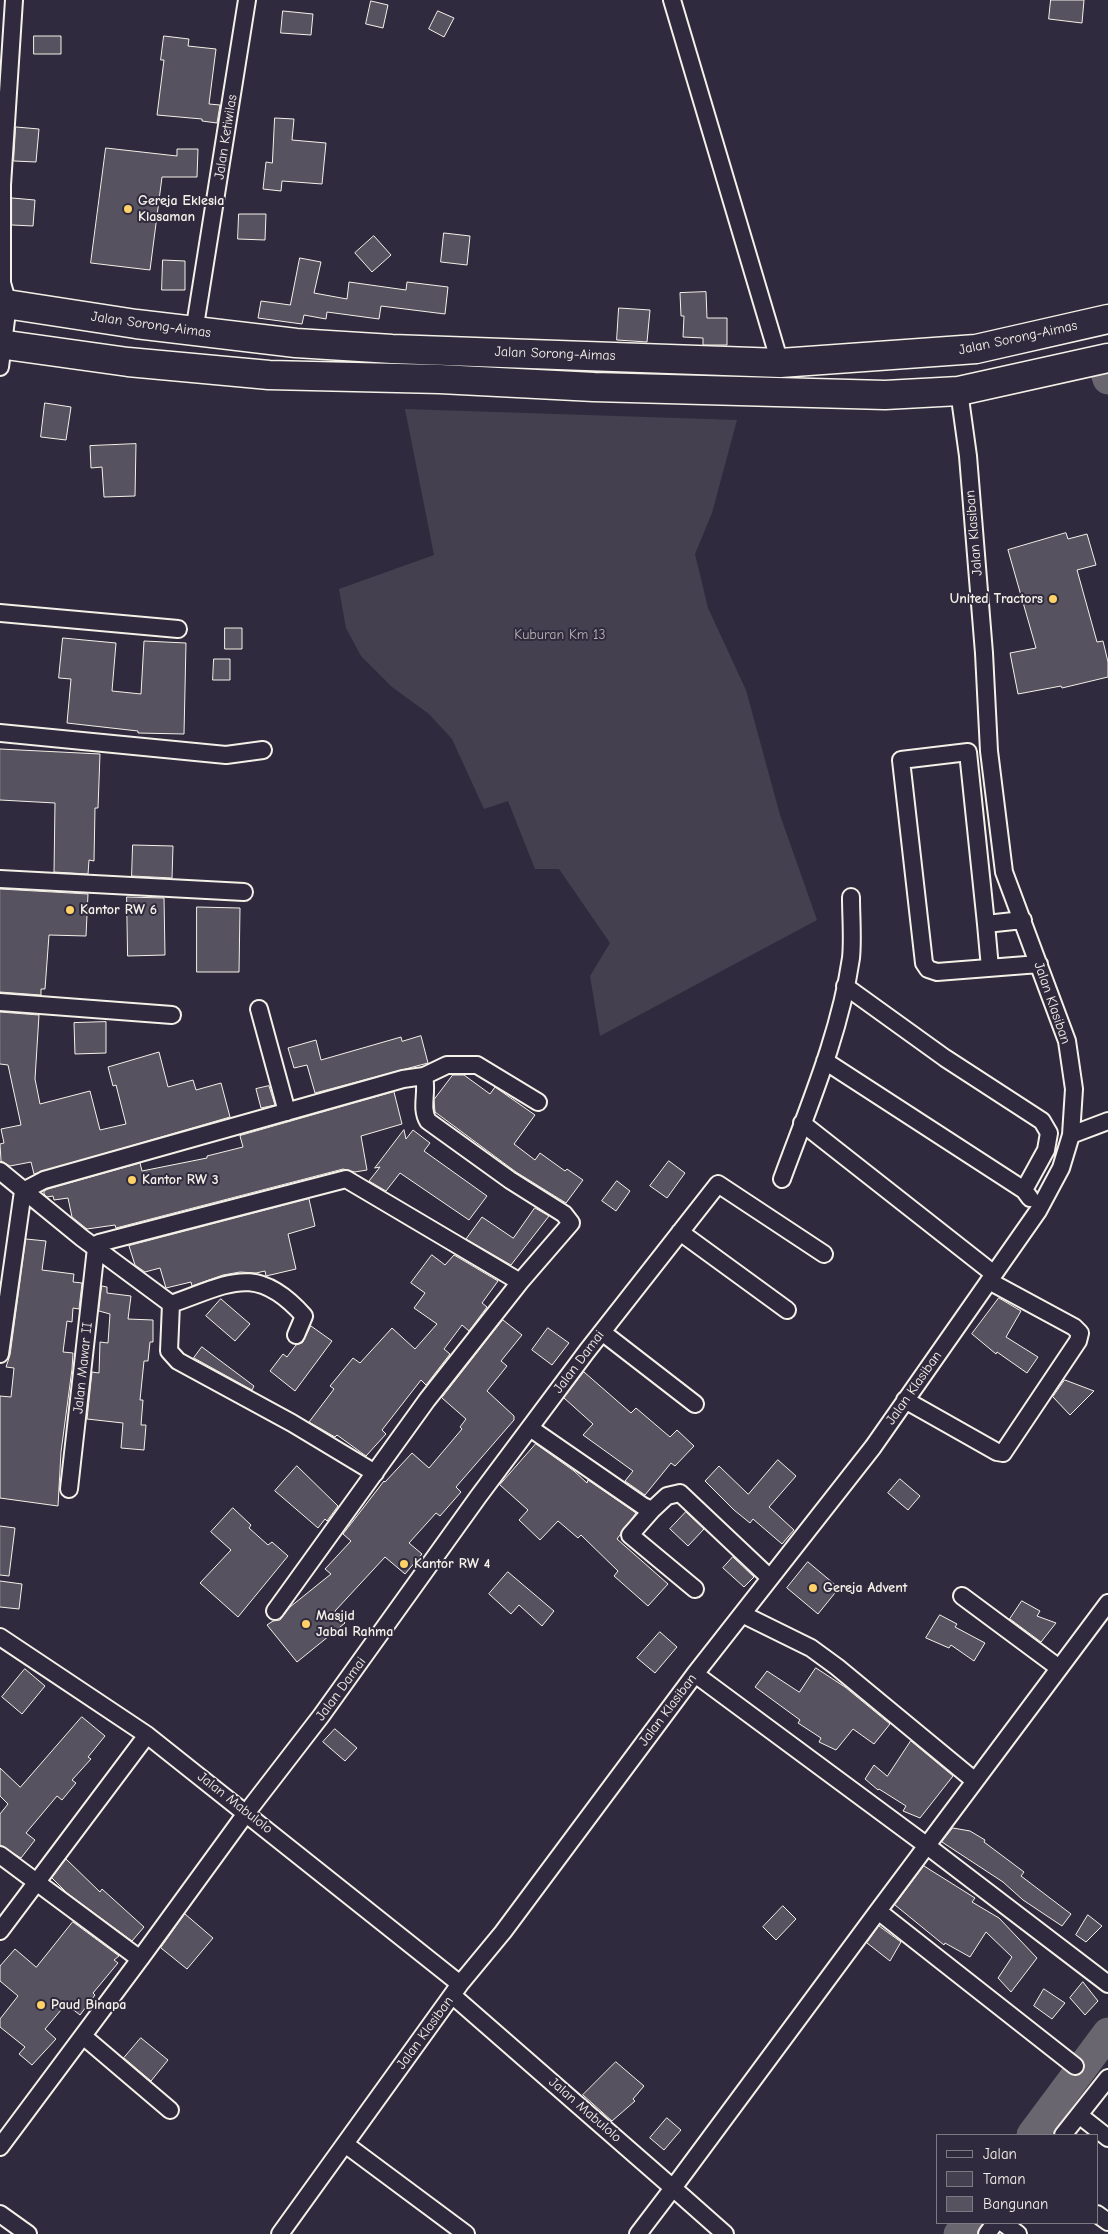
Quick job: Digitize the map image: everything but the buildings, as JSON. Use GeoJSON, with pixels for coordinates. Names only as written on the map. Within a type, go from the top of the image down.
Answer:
{"type":"FeatureCollection","features":[{"type":"Feature","properties":{"kind":"highway","name":"Jalan Sorong-Aimas"},"geometry":{"type":"LineString","coordinates":[[2,294],[136,324],[296,342],[392,348],[780,363],[976,349],[1108,319]]}},
{"type":"Feature","properties":{"kind":"highway"},"geometry":{"type":"LineString","coordinates":[[128,362],[136,324]]}},
{"type":"Feature","properties":{"kind":"highway"},"geometry":{"type":"LineString","coordinates":[[1043,334],[1052,371]]}},
{"type":"Feature","properties":{"kind":"highway"},"geometry":{"type":"LineString","coordinates":[[389,379],[392,348]]}},
{"type":"Feature","properties":{"kind":"highway"},"geometry":{"type":"LineString","coordinates":[[1,352],[269,375],[440,379],[594,387],[885,395],[960,391],[1108,358]]}},
{"type":"Feature","properties":{"kind":"street"},"geometry":{"type":"LineString","coordinates":[[1,352],[2,185],[14,0]]}},
{"type":"Feature","properties":{"kind":"street","name":"Jalan Ketiwilas"},"geometry":{"type":"LineString","coordinates":[[194,332],[247,0]]}},
{"type":"Feature","properties":{"kind":"street"},"geometry":{"type":"LineString","coordinates":[[672,0],[780,363]]}},
{"type":"Feature","properties":{"kind":"street","name":"Jalan Klasiban"},"geometry":{"type":"LineString","coordinates":[[280,2234],[456,1989],[504,1932],[695,1674],[873,1447],[1038,1211],[1061,1168],[1071,1135],[1074,1089],[1067,1040],[1004,872],[989,750],[984,653],[968,456],[960,391]]}},
{"type":"Feature","properties":{"kind":"street"},"geometry":{"type":"LineString","coordinates":[[0,613],[178,629]]}},
{"type":"Feature","properties":{"kind":"street"},"geometry":{"type":"LineString","coordinates":[[0,733],[226,755],[263,750]]}},
{"type":"Feature","properties":{"kind":"street"},"geometry":{"type":"LineString","coordinates":[[989,750],[901,760],[924,963],[928,969],[937,972],[1039,964]]}},
{"type":"Feature","properties":{"kind":"street"},"geometry":{"type":"LineString","coordinates":[[968,752],[990,968]]}},
{"type":"Feature","properties":{"kind":"street"},"geometry":{"type":"LineString","coordinates":[[0,879],[244,892]]}},
{"type":"Feature","properties":{"kind":"street"},"geometry":{"type":"LineString","coordinates":[[782,1180],[825,1061],[845,986],[851,956],[851,897]]}},
{"type":"Feature","properties":{"kind":"street"},"geometry":{"type":"LineString","coordinates":[[986,924],[1023,920]]}},
{"type":"Feature","properties":{"kind":"street"},"geometry":{"type":"LineString","coordinates":[[845,986],[945,1058],[1042,1121],[1049,1133],[1046,1150],[1024,1190]]}},
{"type":"Feature","properties":{"kind":"street"},"geometry":{"type":"LineString","coordinates":[[0,1002],[172,1015]]}},
{"type":"Feature","properties":{"kind":"street"},"geometry":{"type":"LineString","coordinates":[[259,1009],[287,1112]]}},
{"type":"Feature","properties":{"kind":"street"},"geometry":{"type":"LineString","coordinates":[[825,1061],[1024,1190],[1038,1211]]}},
{"type":"Feature","properties":{"kind":"street"},"geometry":{"type":"LineString","coordinates":[[0,1354],[23,1191],[35,1183],[414,1076],[424,1076],[447,1065],[477,1065],[538,1102]]}},
{"type":"Feature","properties":{"kind":"street"},"geometry":{"type":"LineString","coordinates":[[275,1611],[427,1400],[520,1282],[567,1230],[571,1223],[569,1218],[510,1180],[428,1121],[425,1115],[427,1095],[424,1076]]}},
{"type":"Feature","properties":{"kind":"street"},"geometry":{"type":"LineString","coordinates":[[1071,1135],[1108,1121]]}},
{"type":"Feature","properties":{"kind":"street"},"geometry":{"type":"LineString","coordinates":[[802,1123],[991,1277],[1074,1327],[1080,1333],[1078,1341],[1003,1453],[996,1452],[905,1400]]}},
{"type":"Feature","properties":{"kind":"street"},"geometry":{"type":"LineString","coordinates":[[0,1171],[96,1248],[171,1304]]}},
{"type":"Feature","properties":{"kind":"street"},"geometry":{"type":"LineString","coordinates":[[96,1248],[99,1243],[346,1179],[520,1282]]}},
{"type":"Feature","properties":{"kind":"street","name":"Jalan Damai"},"geometry":{"type":"LineString","coordinates":[[0,2147],[247,1812],[321,1716],[530,1428],[602,1332],[718,1184],[824,1254]]}},
{"type":"Feature","properties":{"kind":"street"},"geometry":{"type":"LineString","coordinates":[[680,1232],[787,1310]]}},
{"type":"Feature","properties":{"kind":"street","name":"Jalan Mawar II"},"geometry":{"type":"LineString","coordinates":[[69,1489],[96,1248]]}},
{"type":"Feature","properties":{"kind":"street"},"geometry":{"type":"LineString","coordinates":[[171,1304],[234,1283],[255,1281],[270,1286],[304,1316],[296,1335]]}},
{"type":"Feature","properties":{"kind":"street"},"geometry":{"type":"LineString","coordinates":[[171,1304],[169,1351],[178,1361],[292,1423],[375,1473]]}},
{"type":"Feature","properties":{"kind":"street"},"geometry":{"type":"LineString","coordinates":[[602,1332],[695,1404]]}},
{"type":"Feature","properties":{"kind":"street"},"geometry":{"type":"LineString","coordinates":[[530,1428],[652,1510]]}},
{"type":"Feature","properties":{"kind":"street"},"geometry":{"type":"LineString","coordinates":[[695,1589],[630,1535],[652,1510],[668,1496],[680,1493],[770,1578]]}},
{"type":"Feature","properties":{"kind":"street"},"geometry":{"type":"LineString","coordinates":[[962,1596],[1059,1668]]}},
{"type":"Feature","properties":{"kind":"street"},"geometry":{"type":"LineString","coordinates":[[638,2234],[1108,1603]]}},
{"type":"Feature","properties":{"kind":"street"},"geometry":{"type":"LineString","coordinates":[[742,1614],[811,1648],[837,1667],[975,1781]]}},
{"type":"Feature","properties":{"kind":"street","name":"Jalan Mabulolo"},"geometry":{"type":"LineString","coordinates":[[0,1637],[147,1734],[247,1812],[456,1989],[725,2234]]}},
{"type":"Feature","properties":{"kind":"street"},"geometry":{"type":"LineString","coordinates":[[695,1674],[926,1845],[1108,1984]]}},
{"type":"Feature","properties":{"kind":"street"},"geometry":{"type":"LineString","coordinates":[[0,1932],[147,1734]]}},
{"type":"Feature","properties":{"kind":"street"},"geometry":{"type":"LineString","coordinates":[[0,1855],[140,1959]]}},
{"type":"Feature","properties":{"kind":"street"},"geometry":{"type":"LineString","coordinates":[[878,1911],[1075,2066]]}},
{"type":"Feature","properties":{"kind":"street"},"geometry":{"type":"LineString","coordinates":[[83,2036],[170,2110]]}},
{"type":"Feature","properties":{"kind":"street"},"geometry":{"type":"LineString","coordinates":[[1064,2134],[1108,2078]]}},
{"type":"Feature","properties":{"kind":"street"},"geometry":{"type":"LineString","coordinates":[[1079,2115],[1108,2138]]}},
{"type":"Feature","properties":{"kind":"street"},"geometry":{"type":"LineString","coordinates":[[345,2144],[466,2234]]}},
{"type":"Feature","properties":{"kind":"street"},"geometry":{"type":"LineString","coordinates":[[0,2214],[28,2234]]}},
{"type":"Feature","properties":{"kind":"street"},"geometry":{"type":"LineString","coordinates":[[1004,2224],[1018,2234]]}},
{"type":"Feature","properties":{"kind":"green space","name":"Kuburan Km 13"},"geometry":{"type":"Polygon","coordinates":[[[405,409],[737,420],[712,513],[695,554],[708,608],[746,690],[780,815],[817,920],[600,1036],[590,976],[610,943],[559,869],[535,869],[508,801],[484,809],[452,739],[429,714],[392,687],[361,656],[346,628],[339,589],[434,555],[405,409]]]}},
{"type":"Feature","properties":{"kind":"waterway"},"geometry":{"type":"LineString","coordinates":[[1103,363],[1108,379]]}},
{"type":"Feature","properties":{"kind":"waterway"},"geometry":{"type":"LineString","coordinates":[[1033,2134],[1108,2033]]}},
{"type":"Feature","properties":{"kind":"waterway"},"geometry":{"type":"LineString","coordinates":[[959,2234],[966,2224]]}},
{"type":"Feature","properties":{"kind":"place","name":"Gereja Eklesia Klasaman"},"geometry":{"type":"Point","coordinates":[128,209]}},
{"type":"Feature","properties":{"kind":"place","name":"United Tractors"},"geometry":{"type":"Point","coordinates":[1053,599]}},
{"type":"Feature","properties":{"kind":"place","name":"Kantor RW 6"},"geometry":{"type":"Point","coordinates":[70,910]}},
{"type":"Feature","properties":{"kind":"place","name":"Kantor RW 3"},"geometry":{"type":"Point","coordinates":[132,1180]}},
{"type":"Feature","properties":{"kind":"place","name":"Kantor RW 4"},"geometry":{"type":"Point","coordinates":[404,1564]}},
{"type":"Feature","properties":{"kind":"place","name":"Gereja Advent"},"geometry":{"type":"Point","coordinates":[813,1588]}},
{"type":"Feature","properties":{"kind":"place","name":"Masjid Jabal Rahma"},"geometry":{"type":"Point","coordinates":[306,1624]}},
{"type":"Feature","properties":{"kind":"place","name":"Paud Binapa"},"geometry":{"type":"Point","coordinates":[41,2005]}}]}
